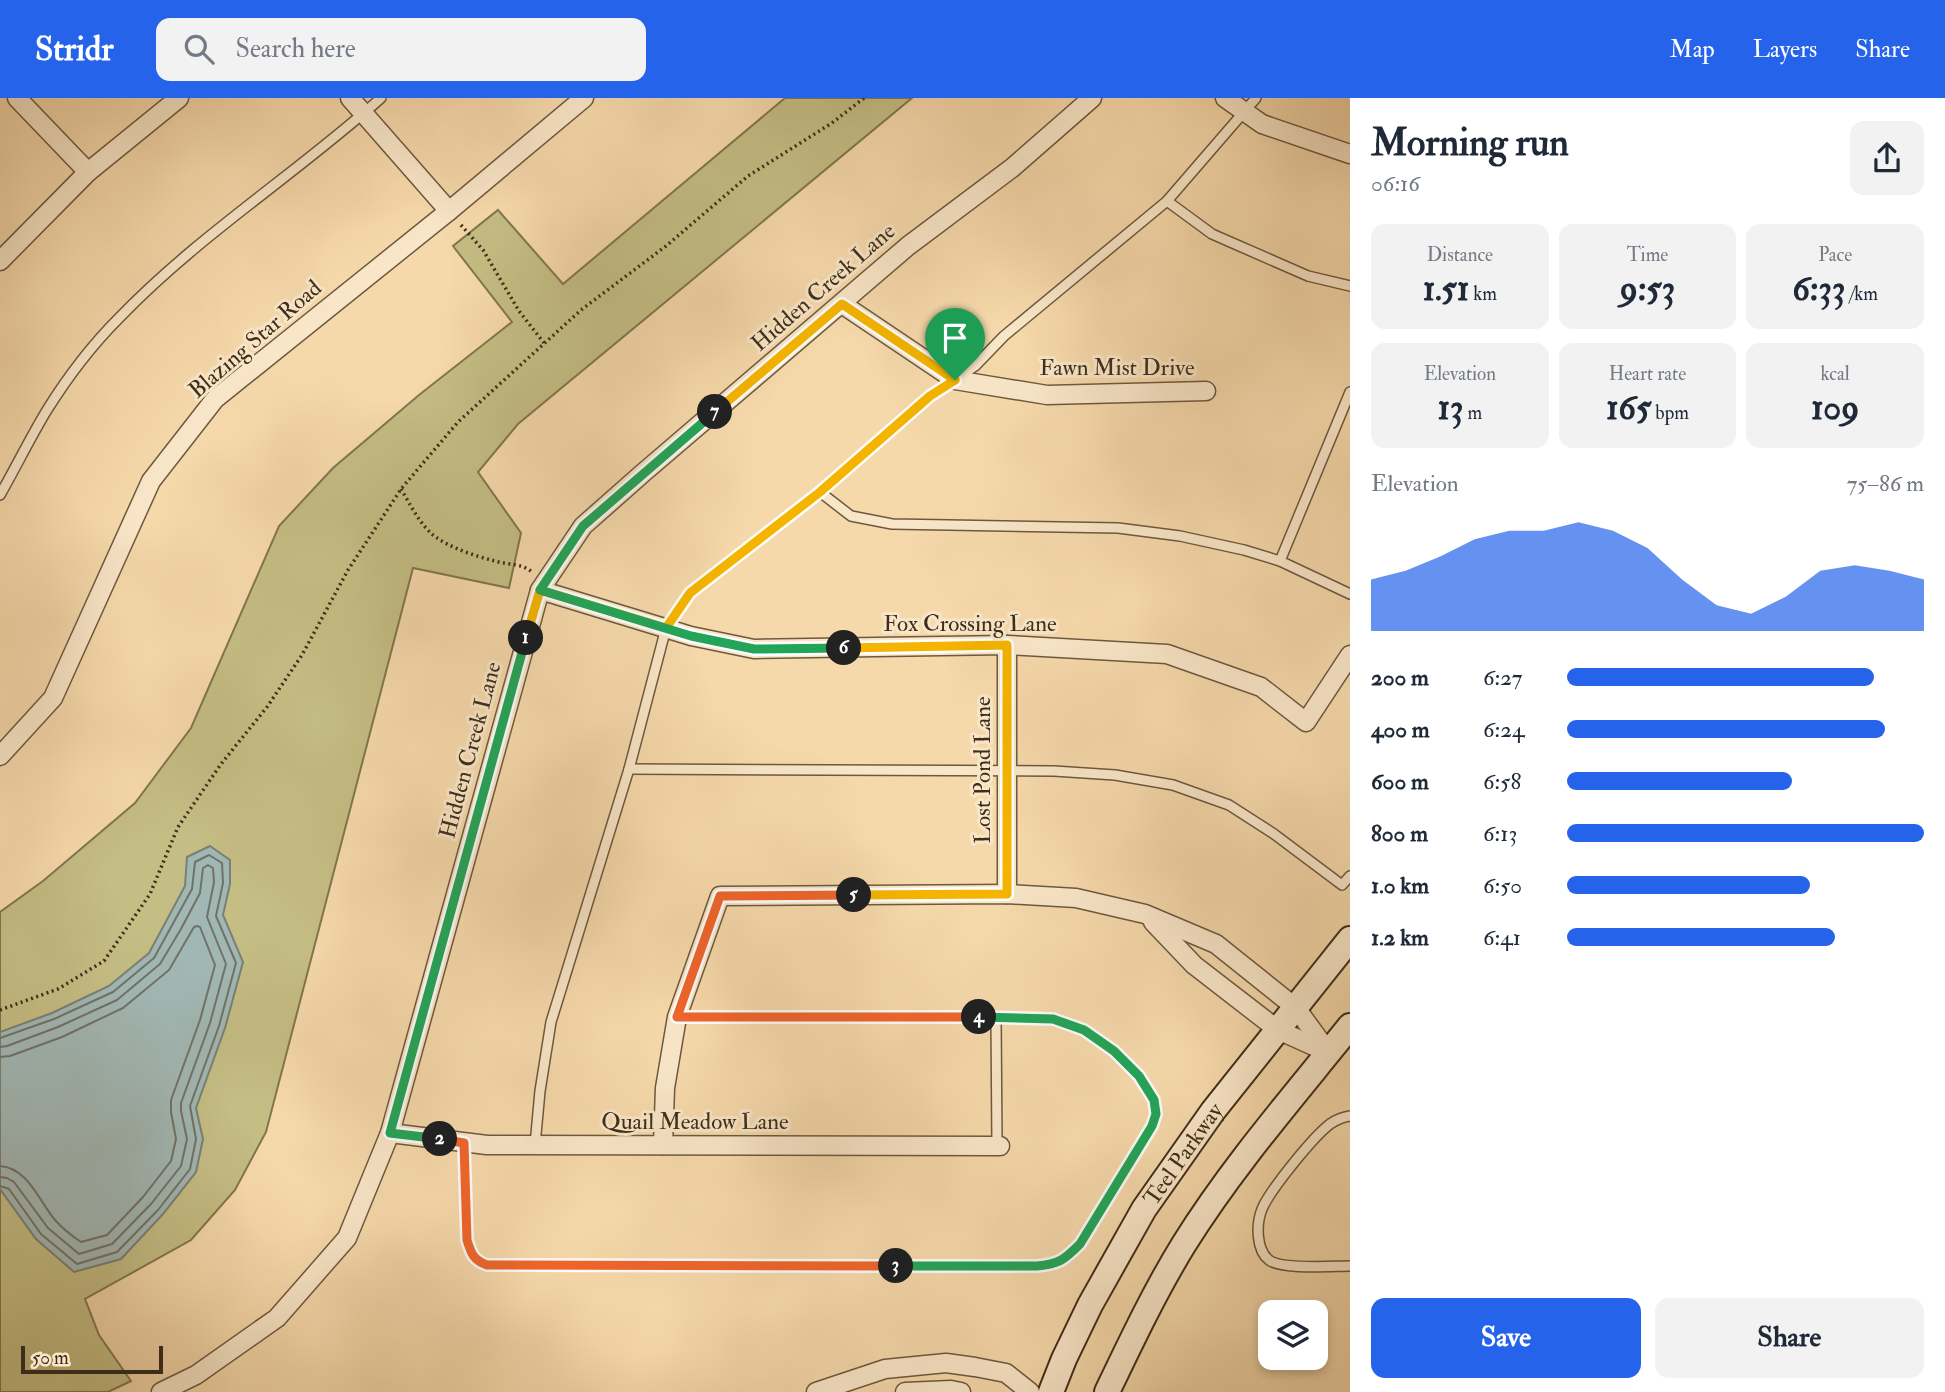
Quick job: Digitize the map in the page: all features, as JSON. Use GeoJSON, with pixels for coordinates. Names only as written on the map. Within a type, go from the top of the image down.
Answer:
{"type":"FeatureCollection","features":[{"type":"Feature","properties":{"kind":"main road","name":"Teel Parkway"},"geometry":{"type":"LineString","coordinates":[[1051,1392],[1090,1305],[1144,1209],[1213,1111],[1350,939]]}},
{"type":"Feature","properties":{"kind":"main road"},"geometry":{"type":"LineString","coordinates":[[1107,1392],[1138,1326],[1184,1244],[1230,1178],[1350,1026]]}},
{"type":"Feature","properties":{"kind":"street"},"geometry":{"type":"LineString","coordinates":[[17,98],[88,172]]}},
{"type":"Feature","properties":{"kind":"street"},"geometry":{"type":"LineString","coordinates":[[0,261],[88,172],[179,98]]}},
{"type":"Feature","properties":{"kind":"street"},"geometry":{"type":"LineString","coordinates":[[350,98],[449,211]]}},
{"type":"Feature","properties":{"kind":"street","name":"Blazing Star Road"},"geometry":{"type":"LineString","coordinates":[[0,756],[52,698],[150,481],[215,399],[449,211],[584,98]]}},
{"type":"Feature","properties":{"kind":"street","name":"Hidden Creek Lane"},"geometry":{"type":"LineString","coordinates":[[161,1392],[196,1375],[277,1318],[347,1238],[390,1133],[540,590],[583,526],[908,246],[1012,168],[1092,98]]}},
{"type":"Feature","properties":{"kind":"street"},"geometry":{"type":"LineString","coordinates":[[1225,98],[1251,105],[1262,124],[1350,154]]}},
{"type":"Feature","properties":{"kind":"street","name":"Fawn Mist Drive"},"geometry":{"type":"LineString","coordinates":[[842,304],[955,380],[1047,394],[1206,391]]}},
{"type":"Feature","properties":{"kind":"street","name":"Fox Crossing Lane"},"geometry":{"type":"LineString","coordinates":[[540,590],[691,636],[754,649],[1007,645],[1167,654],[1261,687],[1306,723],[1350,655]]}},
{"type":"Feature","properties":{"kind":"street","name":"Lost Pond Lane"},"geometry":{"type":"LineString","coordinates":[[1007,645],[1007,894]]}},
{"type":"Feature","properties":{"kind":"street"},"geometry":{"type":"LineString","coordinates":[[663,1145],[665,1088],[677,1017],[720,896],[1007,894],[1076,898],[1145,914],[1216,944],[1296,1008],[1329,1053]]}},
{"type":"Feature","properties":{"kind":"street"},"geometry":{"type":"LineString","coordinates":[[1145,914],[1194,965],[1278,1030],[1329,1053]]}},
{"type":"Feature","properties":{"kind":"street","name":"Quail Meadow Lane"},"geometry":{"type":"LineString","coordinates":[[390,1133],[487,1145],[999,1146]]}},
{"type":"Feature","properties":{"kind":"street"},"geometry":{"type":"LineString","coordinates":[[816,1392],[885,1369],[946,1363],[1006,1373],[1030,1392]]}},
{"type":"Feature","properties":{"kind":"street"},"geometry":{"type":"LineString","coordinates":[[905,1392],[961,1392]]}},
{"type":"Feature","properties":{"kind":"lane"},"geometry":{"type":"LineString","coordinates":[[0,495],[47,411],[73,373],[117,319],[162,276],[235,214],[382,98]]}},
{"type":"Feature","properties":{"kind":"lane"},"geometry":{"type":"LineString","coordinates":[[535,1145],[551,1022],[629,769],[666,628],[690,593],[820,492],[930,396],[975,366],[1003,336],[1167,201],[1251,105]]}},
{"type":"Feature","properties":{"kind":"lane"},"geometry":{"type":"LineString","coordinates":[[1167,201],[1212,234],[1308,276],[1350,286]]}},
{"type":"Feature","properties":{"kind":"lane"},"geometry":{"type":"LineString","coordinates":[[1280,561],[1350,392]]}},
{"type":"Feature","properties":{"kind":"lane"},"geometry":{"type":"LineString","coordinates":[[820,492],[850,516],[892,524],[1118,527],[1180,536],[1280,561],[1350,594]]}},
{"type":"Feature","properties":{"kind":"lane"},"geometry":{"type":"LineString","coordinates":[[629,769],[1054,771],[1115,775],[1173,785],[1229,805],[1274,834],[1342,885],[1350,876]]}},
{"type":"Feature","properties":{"kind":"lane"},"geometry":{"type":"LineString","coordinates":[[464,1143],[467,1240],[477,1261],[487,1265],[1037,1266],[1055,1265],[1080,1244],[1152,1126],[1156,1114],[1154,1100],[1139,1076],[1114,1051],[1084,1030],[1053,1019],[677,1017]]}},
{"type":"Feature","properties":{"kind":"lane"},"geometry":{"type":"LineString","coordinates":[[996,1017],[999,1146]]}},
{"type":"Feature","properties":{"kind":"lane"},"geometry":{"type":"LineString","coordinates":[[1350,1116],[1332,1122],[1318,1135],[1268,1197],[1258,1227],[1260,1243],[1270,1262],[1286,1266],[1350,1266]]}},
{"type":"Feature","properties":{"kind":"path"},"geometry":{"type":"LineString","coordinates":[[0,1010],[58,989],[104,961],[150,894],[178,827],[221,764],[267,708],[302,654],[348,570],[401,489],[458,422],[581,310],[666,246],[748,176],[832,124],[864,98]]}},
{"type":"Feature","properties":{"kind":"path"},"geometry":{"type":"LineString","coordinates":[[449,211],[483,250],[519,311],[544,343]]}},
{"type":"Feature","properties":{"kind":"path"},"geometry":{"type":"LineString","coordinates":[[401,489],[417,516],[433,535],[471,554],[524,566],[539,578],[540,590]]}},
{"type":"Feature","properties":{"kind":"shaded area"},"geometry":{"type":"Polygon","coordinates":[[[785,98],[912,98],[518,424],[478,472],[521,533],[509,588],[413,568],[266,1132],[235,1190],[191,1240],[85,1299],[99,1335],[131,1381],[108,1392],[0,1392],[0,912],[43,881],[135,803],[191,728],[279,526],[333,468],[419,395],[512,322],[453,246],[498,210],[563,284],[785,98]]]}},
{"type":"Feature","properties":{"kind":"water"},"geometry":{"type":"Polygon","coordinates":[[[210,846],[230,860],[230,884],[223,915],[243,962],[225,1028],[196,1108],[203,1139],[196,1172],[163,1214],[121,1259],[74,1272],[36,1239],[0,1189],[0,1032],[52,1013],[109,986],[149,953],[185,886],[187,857],[210,846]]]}},
{"type":"Feature","properties":{"kind":"route"},"geometry":{"type":"LineString","coordinates":[[955,380],[842,304],[583,526],[540,590],[691,636],[754,649],[1007,645],[1007,894],[720,896],[677,1017],[1053,1019],[1084,1030],[1114,1051],[1139,1076],[1154,1100],[1156,1114],[1152,1126],[1080,1244],[1055,1265],[487,1265],[477,1261],[467,1240],[464,1143],[390,1133],[540,590],[666,628],[690,593],[820,492],[930,396],[955,380]]}}]}
